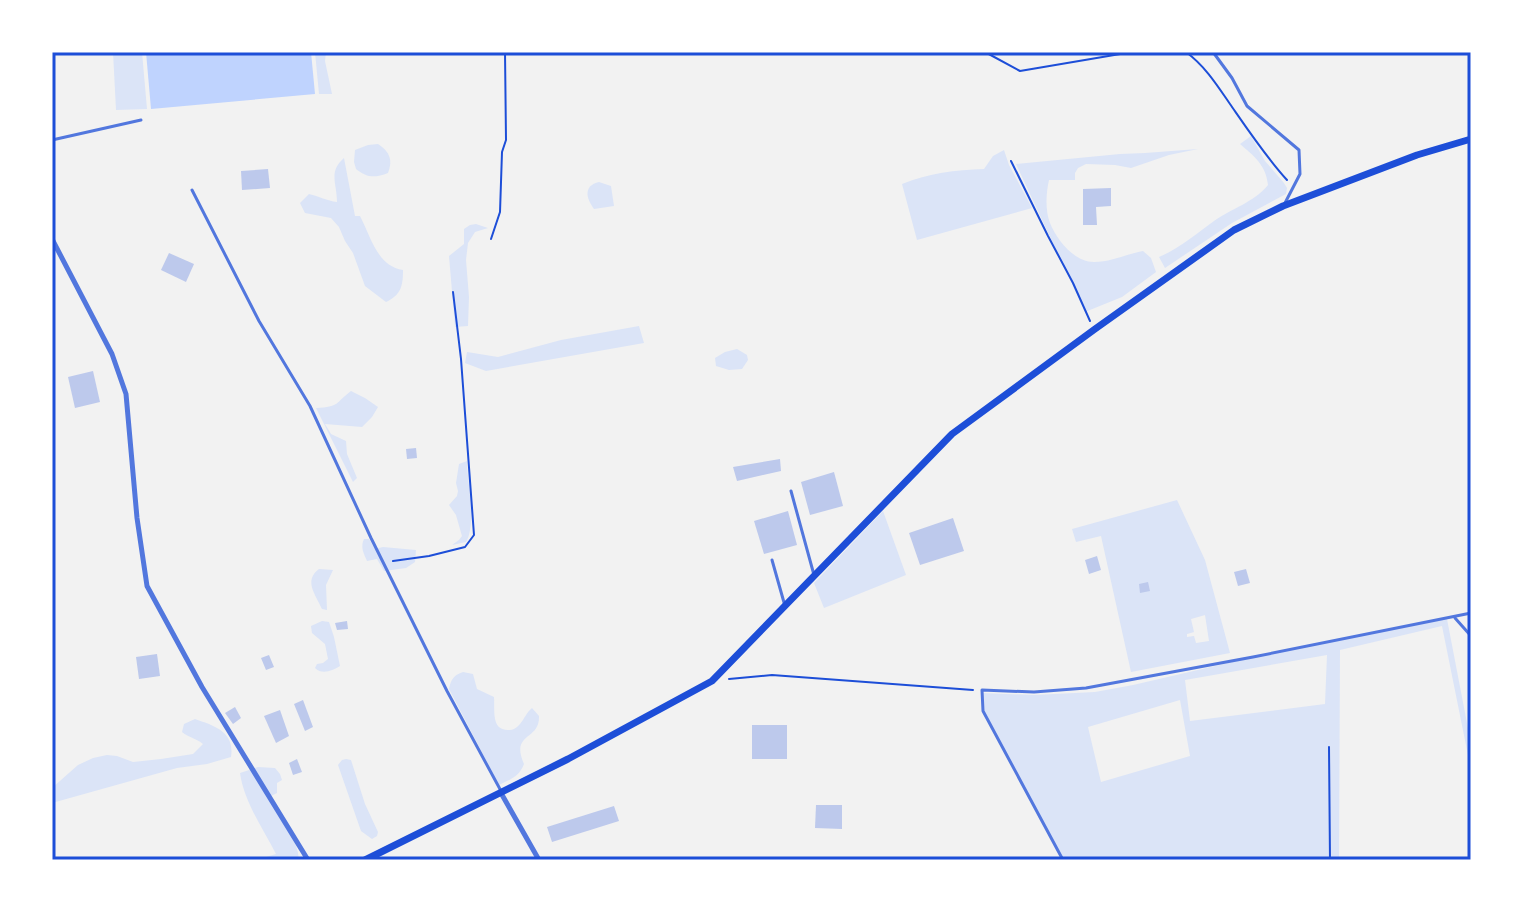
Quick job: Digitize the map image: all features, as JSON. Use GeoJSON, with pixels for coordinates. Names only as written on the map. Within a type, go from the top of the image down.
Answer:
{"type":"FeatureCollection","features":[{"type":"Feature","properties":{"kind":"main road"},"geometry":{"type":"LineString","coordinates":[[365,860],[501,793],[712,681],[952,434],[1234,230],[1283,206],[1417,155],[1471,139]]}},
{"type":"Feature","properties":{"kind":"street"},"geometry":{"type":"LineString","coordinates":[[52,239],[112,354],[126,394],[137,518],[147,586],[202,687],[308,860]]}},
{"type":"Feature","properties":{"kind":"street"},"geometry":{"type":"LineString","coordinates":[[501,793],[539,860]]}},
{"type":"Feature","properties":{"kind":"lane"},"geometry":{"type":"LineString","coordinates":[[1213,52],[1247,106],[1299,150],[1300,174],[1283,206]]}},
{"type":"Feature","properties":{"kind":"lane"},"geometry":{"type":"LineString","coordinates":[[52,140],[141,120]]}},
{"type":"Feature","properties":{"kind":"lane"},"geometry":{"type":"LineString","coordinates":[[192,190],[259,321],[310,406],[383,563],[501,793]]}},
{"type":"Feature","properties":{"kind":"lane"},"geometry":{"type":"LineString","coordinates":[[791,491],[814,575]]}},
{"type":"Feature","properties":{"kind":"lane"},"geometry":{"type":"LineString","coordinates":[[772,560],[785,606]]}},
{"type":"Feature","properties":{"kind":"lane"},"geometry":{"type":"LineString","coordinates":[[1063,860],[983,711],[982,690],[1034,692],[1086,688],[1471,613]]}},
{"type":"Feature","properties":{"kind":"lane"},"geometry":{"type":"LineString","coordinates":[[1454,617],[1471,636]]}},
{"type":"Feature","properties":{"kind":"path"},"geometry":{"type":"LineString","coordinates":[[491,239],[500,212],[502,152],[506,140],[505,52]]}},
{"type":"Feature","properties":{"kind":"path"},"geometry":{"type":"LineString","coordinates":[[985,52],[1020,71],[1132,52]]}},
{"type":"Feature","properties":{"kind":"path"},"geometry":{"type":"LineString","coordinates":[[1186,52],[1198,60],[1215,81],[1270,161],[1294,187]]}},
{"type":"Feature","properties":{"kind":"path"},"geometry":{"type":"LineString","coordinates":[[1011,161],[1095,329]]}},
{"type":"Feature","properties":{"kind":"path"},"geometry":{"type":"LineString","coordinates":[[383,563],[465,547],[474,535],[453,292]]}},
{"type":"Feature","properties":{"kind":"path"},"geometry":{"type":"LineString","coordinates":[[712,681],[772,675],[982,690]]}},
{"type":"Feature","properties":{"kind":"path"},"geometry":{"type":"LineString","coordinates":[[1329,747],[1330,860]]}},
{"type":"Feature","properties":{"kind":"shaded area"},"geometry":{"type":"Polygon","coordinates":[[[113,52],[142,52],[147,109],[116,110],[113,52]]]}},
{"type":"Feature","properties":{"kind":"shaded area"},"geometry":{"type":"Polygon","coordinates":[[[315,52],[326,52],[332,94],[319,94],[315,52]]]}},
{"type":"Feature","properties":{"kind":"shaded area"},"geometry":{"type":"Polygon","coordinates":[[[1251,136],[1265,161],[1284,183],[1286,194],[1232,223],[1165,268],[1159,257],[1249,201],[1268,185],[1262,166],[1240,144],[1251,136]]]}},
{"type":"Feature","properties":{"kind":"shaded area"},"geometry":{"type":"Polygon","coordinates":[[[378,144],[389,157],[388,173],[371,176],[356,169],[355,150],[378,144]]]}},
{"type":"Feature","properties":{"kind":"shaded area"},"geometry":{"type":"Polygon","coordinates":[[[1198,149],[1131,168],[1086,164],[1078,168],[1075,180],[1049,180],[1046,202],[1050,223],[1073,254],[1094,262],[1143,251],[1151,258],[1156,272],[1122,297],[1085,312],[1016,164],[1198,149]]]}},
{"type":"Feature","properties":{"kind":"shaded area"},"geometry":{"type":"Polygon","coordinates":[[[1004,150],[1032,208],[917,240],[902,184],[942,173],[984,169],[993,156],[1004,150]]]}},
{"type":"Feature","properties":{"kind":"shaded area"},"geometry":{"type":"Polygon","coordinates":[[[344,158],[355,216],[360,216],[381,257],[403,270],[400,289],[386,302],[365,286],[339,227],[331,218],[305,213],[300,203],[309,194],[337,202],[334,178],[336,168],[344,158]]]}},
{"type":"Feature","properties":{"kind":"shaded area"},"geometry":{"type":"Polygon","coordinates":[[[599,182],[611,186],[614,206],[594,209],[591,205],[588,189],[599,182]]]}},
{"type":"Feature","properties":{"kind":"shaded area"},"geometry":{"type":"Polygon","coordinates":[[[476,224],[488,228],[475,232],[468,243],[468,326],[455,327],[449,256],[464,244],[464,229],[476,224]]]}},
{"type":"Feature","properties":{"kind":"shaded area"},"geometry":{"type":"Polygon","coordinates":[[[639,326],[644,343],[486,371],[465,363],[467,352],[498,357],[561,340],[639,326]]]}},
{"type":"Feature","properties":{"kind":"shaded area"},"geometry":{"type":"Polygon","coordinates":[[[737,349],[747,355],[748,360],[742,369],[729,370],[716,366],[715,358],[737,349]]]}},
{"type":"Feature","properties":{"kind":"shaded area"},"geometry":{"type":"Polygon","coordinates":[[[351,391],[378,407],[372,417],[362,427],[325,424],[331,434],[346,441],[347,454],[357,478],[353,482],[316,408],[336,404],[351,391]]]}},
{"type":"Feature","properties":{"kind":"shaded area"},"geometry":{"type":"Polygon","coordinates":[[[467,461],[471,525],[466,542],[452,545],[462,536],[456,515],[449,505],[457,496],[459,464],[467,461]]]}},
{"type":"Feature","properties":{"kind":"shaded area"},"geometry":{"type":"Polygon","coordinates":[[[1177,500],[1205,560],[1230,653],[1131,672],[1101,536],[1076,542],[1072,529],[1177,500]],[[1205,615],[1191,619],[1194,632],[1187,634],[1187,637],[1194,636],[1196,643],[1209,641],[1205,615]]]}},
{"type":"Feature","properties":{"kind":"shaded area"},"geometry":{"type":"Polygon","coordinates":[[[883,511],[906,575],[824,608],[814,583],[883,511]]]}},
{"type":"Feature","properties":{"kind":"shaded area"},"geometry":{"type":"Polygon","coordinates":[[[364,539],[369,539],[375,549],[416,550],[415,562],[406,568],[384,571],[377,559],[367,561],[362,548],[364,539]]]}},
{"type":"Feature","properties":{"kind":"shaded area"},"geometry":{"type":"Polygon","coordinates":[[[319,569],[333,570],[326,585],[327,610],[322,609],[311,583],[319,569]]]}},
{"type":"Feature","properties":{"kind":"shaded area"},"geometry":{"type":"Polygon","coordinates":[[[1447,619],[1471,744],[1471,770],[1442,626],[1340,650],[1339,860],[1062,860],[984,711],[982,693],[1034,695],[1095,692],[1447,619]],[[1327,655],[1185,680],[1190,721],[1325,704],[1327,655]],[[1180,700],[1088,727],[1101,782],[1190,756],[1180,700]]]}},
{"type":"Feature","properties":{"kind":"shaded area"},"geometry":{"type":"Polygon","coordinates":[[[322,621],[329,622],[340,666],[324,672],[315,668],[328,659],[325,644],[312,633],[311,626],[322,621]]]}},
{"type":"Feature","properties":{"kind":"shaded area"},"geometry":{"type":"Polygon","coordinates":[[[463,672],[473,674],[477,689],[494,697],[495,718],[499,727],[516,728],[532,708],[539,716],[535,730],[523,741],[521,754],[524,764],[520,772],[499,785],[449,689],[453,678],[463,672]]]}},
{"type":"Feature","properties":{"kind":"shaded area"},"geometry":{"type":"Polygon","coordinates":[[[195,719],[227,736],[231,757],[177,768],[52,803],[52,788],[78,765],[93,758],[117,756],[133,762],[193,754],[203,744],[182,732],[184,724],[195,719]]]}},
{"type":"Feature","properties":{"kind":"shaded area"},"geometry":{"type":"Polygon","coordinates":[[[346,759],[351,760],[378,832],[372,839],[361,831],[338,765],[346,759]]]}},
{"type":"Feature","properties":{"kind":"shaded area"},"geometry":{"type":"Polygon","coordinates":[[[258,767],[275,768],[280,774],[282,780],[277,783],[277,793],[269,797],[292,835],[299,860],[256,860],[276,854],[242,784],[240,773],[258,767]]]}},
{"type":"Feature","properties":{"kind":"water"},"geometry":{"type":"Polygon","coordinates":[[[146,52],[311,52],[315,94],[151,109],[146,52]]]}},
{"type":"Feature","properties":{"kind":"building"},"geometry":{"type":"Polygon","coordinates":[[[268,169],[270,188],[242,190],[241,171],[268,169]]]}},
{"type":"Feature","properties":{"kind":"building"},"geometry":{"type":"Polygon","coordinates":[[[1111,188],[1111,206],[1096,207],[1097,225],[1083,225],[1083,189],[1111,188]]]}},
{"type":"Feature","properties":{"kind":"building"},"geometry":{"type":"Polygon","coordinates":[[[169,253],[194,264],[186,282],[161,270],[169,253]]]}},
{"type":"Feature","properties":{"kind":"building"},"geometry":{"type":"Polygon","coordinates":[[[93,371],[100,402],[75,408],[68,377],[93,371]]]}},
{"type":"Feature","properties":{"kind":"building"},"geometry":{"type":"Polygon","coordinates":[[[416,448],[417,458],[407,459],[406,449],[416,448]]]}},
{"type":"Feature","properties":{"kind":"building"},"geometry":{"type":"Polygon","coordinates":[[[780,459],[781,471],[737,481],[733,467],[780,459]]]}},
{"type":"Feature","properties":{"kind":"building"},"geometry":{"type":"Polygon","coordinates":[[[834,472],[843,506],[810,515],[801,482],[834,472]]]}},
{"type":"Feature","properties":{"kind":"building"},"geometry":{"type":"Polygon","coordinates":[[[788,511],[797,545],[764,554],[754,521],[788,511]]]}},
{"type":"Feature","properties":{"kind":"building"},"geometry":{"type":"Polygon","coordinates":[[[953,518],[964,551],[920,565],[909,533],[953,518]]]}},
{"type":"Feature","properties":{"kind":"building"},"geometry":{"type":"Polygon","coordinates":[[[1097,556],[1101,570],[1089,574],[1085,560],[1097,556]]]}},
{"type":"Feature","properties":{"kind":"building"},"geometry":{"type":"Polygon","coordinates":[[[1246,569],[1250,583],[1238,586],[1234,572],[1246,569]]]}},
{"type":"Feature","properties":{"kind":"building"},"geometry":{"type":"Polygon","coordinates":[[[1148,582],[1150,591],[1140,593],[1139,584],[1148,582]]]}},
{"type":"Feature","properties":{"kind":"building"},"geometry":{"type":"Polygon","coordinates":[[[347,621],[348,629],[337,630],[335,623],[347,621]]]}},
{"type":"Feature","properties":{"kind":"building"},"geometry":{"type":"Polygon","coordinates":[[[157,654],[160,676],[139,679],[136,657],[157,654]]]}},
{"type":"Feature","properties":{"kind":"building"},"geometry":{"type":"Polygon","coordinates":[[[269,655],[274,667],[266,670],[261,658],[269,655]]]}},
{"type":"Feature","properties":{"kind":"building"},"geometry":{"type":"Polygon","coordinates":[[[303,700],[313,727],[305,731],[294,704],[303,700]]]}},
{"type":"Feature","properties":{"kind":"building"},"geometry":{"type":"Polygon","coordinates":[[[235,707],[241,718],[233,724],[225,713],[235,707]]]}},
{"type":"Feature","properties":{"kind":"building"},"geometry":{"type":"Polygon","coordinates":[[[280,710],[289,736],[276,743],[264,716],[280,710]]]}},
{"type":"Feature","properties":{"kind":"building"},"geometry":{"type":"Polygon","coordinates":[[[752,725],[787,725],[787,759],[752,759],[752,725]]]}},
{"type":"Feature","properties":{"kind":"building"},"geometry":{"type":"Polygon","coordinates":[[[297,759],[302,772],[293,775],[289,763],[297,759]]]}},
{"type":"Feature","properties":{"kind":"building"},"geometry":{"type":"Polygon","coordinates":[[[816,805],[842,805],[842,829],[815,828],[816,805]]]}},
{"type":"Feature","properties":{"kind":"building"},"geometry":{"type":"Polygon","coordinates":[[[614,806],[619,821],[552,842],[547,827],[614,806]]]}}]}
